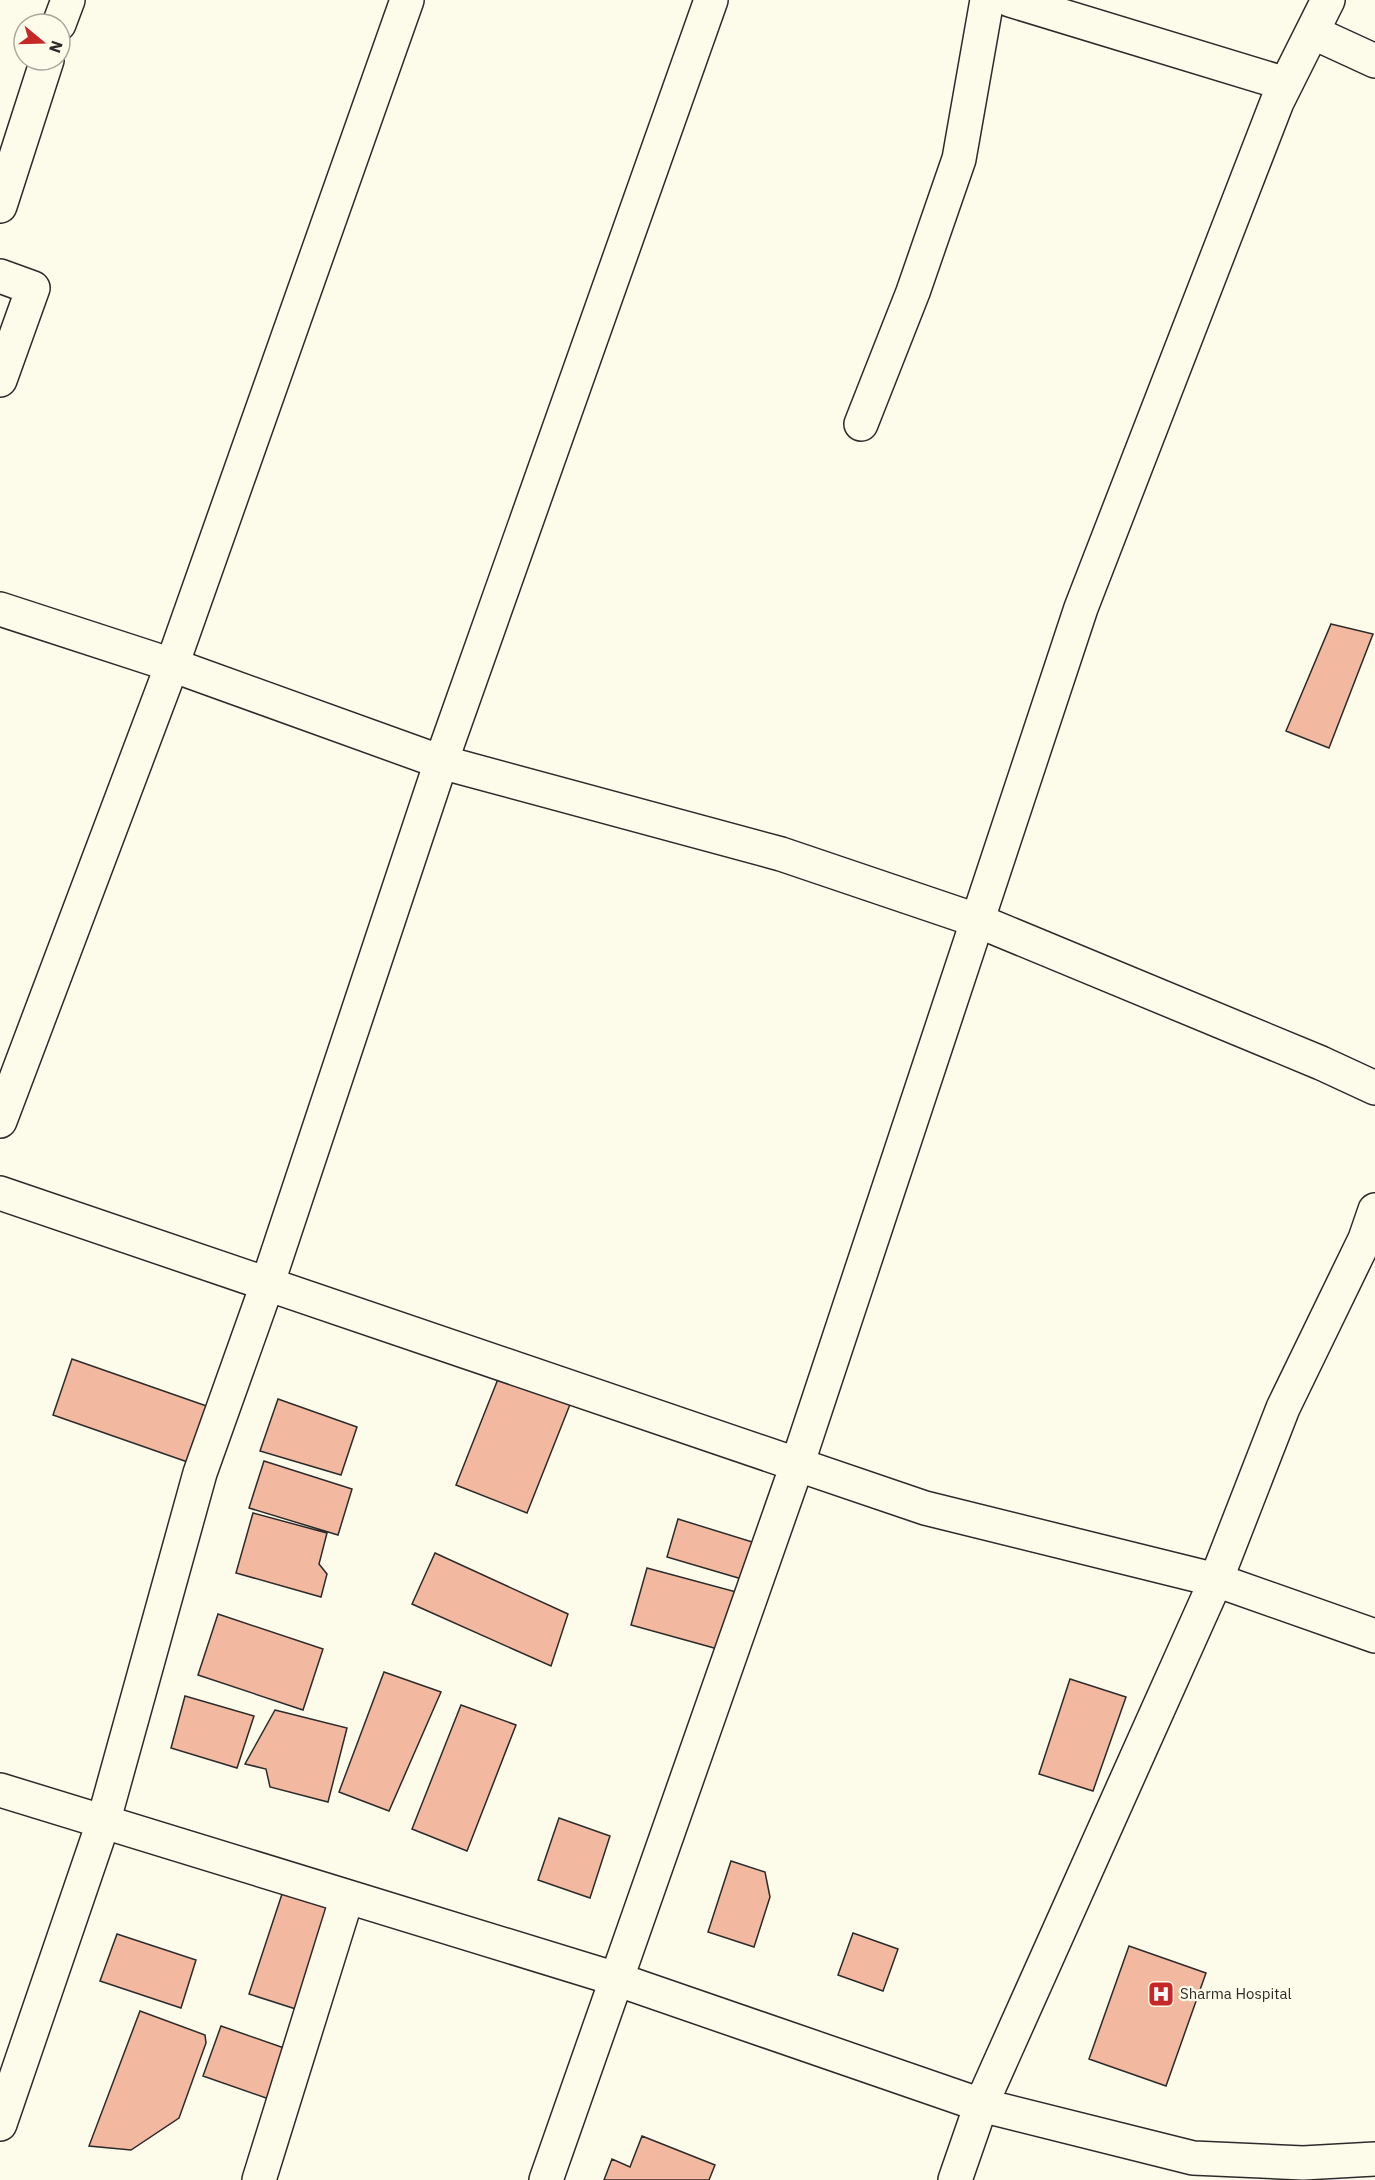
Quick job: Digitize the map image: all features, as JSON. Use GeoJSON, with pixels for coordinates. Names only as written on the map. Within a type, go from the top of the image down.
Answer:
{"type":"FeatureCollection","features":[{"type":"Feature","properties":{"kind":"main road"},"geometry":{"type":"LineString","coordinates":[[0,1121],[172,665],[407,0]]}},
{"type":"Feature","properties":{"kind":"main road"},"geometry":{"type":"LineString","coordinates":[[0,2124],[103,1823],[200,1473],[267,1285],[441,762],[711,0]]}},
{"type":"Feature","properties":{"kind":"main road"},"geometry":{"type":"LineString","coordinates":[[861,424],[913,292],[959,159],[987,0]]}},
{"type":"Feature","properties":{"kind":"main road"},"geometry":{"type":"LineString","coordinates":[[1010,0],[1286,84]]}},
{"type":"Feature","properties":{"kind":"main road"},"geometry":{"type":"LineString","coordinates":[[546,2180],[797,1466],[1080,608],[1286,84],[1328,0]]}},
{"type":"Feature","properties":{"kind":"main road"},"geometry":{"type":"LineString","coordinates":[[1312,32],[1375,61]]}},
{"type":"Feature","properties":{"kind":"main road"},"geometry":{"type":"LineString","coordinates":[[0,206],[43,72]]}},
{"type":"Feature","properties":{"kind":"main road"},"geometry":{"type":"LineString","coordinates":[[0,276],[33,288],[0,380]]}},
{"type":"Feature","properties":{"kind":"main road"},"geometry":{"type":"LineString","coordinates":[[0,609],[172,665],[441,762],[781,854],[976,920],[1321,1063],[1375,1088]]}},
{"type":"Feature","properties":{"kind":"main road"},"geometry":{"type":"LineString","coordinates":[[0,1193],[925,1508],[1216,1580],[1375,1636]]}},
{"type":"Feature","properties":{"kind":"main road"},"geometry":{"type":"LineString","coordinates":[[955,2180],[981,2105],[1216,1580],[1283,1408],[1365,1239],[1375,1210]]}},
{"type":"Feature","properties":{"kind":"main road"},"geometry":{"type":"LineString","coordinates":[[0,1790],[616,1979],[981,2105],[1193,2158],[1303,2163],[1375,2158]]}},
{"type":"Feature","properties":{"kind":"main road"},"geometry":{"type":"LineString","coordinates":[[259,2180],[346,1897]]}},
{"type":"Feature","properties":{"kind":"building"},"geometry":{"type":"Polygon","coordinates":[[[1331,624],[1373,634],[1329,748],[1286,731],[1331,624]]]}},
{"type":"Feature","properties":{"kind":"building"},"geometry":{"type":"Polygon","coordinates":[[[72,1359],[218,1410],[199,1466],[53,1415],[72,1359]]]}},
{"type":"Feature","properties":{"kind":"building"},"geometry":{"type":"Polygon","coordinates":[[[500,1374],[571,1402],[527,1513],[456,1485],[500,1374]]]}},
{"type":"Feature","properties":{"kind":"building"},"geometry":{"type":"Polygon","coordinates":[[[278,1399],[357,1427],[341,1475],[260,1451],[278,1399]]]}},
{"type":"Feature","properties":{"kind":"building"},"geometry":{"type":"Polygon","coordinates":[[[264,1461],[352,1489],[338,1535],[249,1508],[264,1461]]]}},
{"type":"Feature","properties":{"kind":"building"},"geometry":{"type":"Polygon","coordinates":[[[253,1513],[327,1533],[319,1564],[327,1574],[321,1597],[236,1573],[253,1513]]]}},
{"type":"Feature","properties":{"kind":"building"},"geometry":{"type":"Polygon","coordinates":[[[678,1519],[762,1545],[752,1582],[667,1557],[678,1519]]]}},
{"type":"Feature","properties":{"kind":"building"},"geometry":{"type":"Polygon","coordinates":[[[435,1553],[568,1614],[551,1666],[412,1604],[435,1553]]]}},
{"type":"Feature","properties":{"kind":"building"},"geometry":{"type":"Polygon","coordinates":[[[647,1568],[740,1593],[725,1651],[631,1625],[647,1568]]]}},
{"type":"Feature","properties":{"kind":"building"},"geometry":{"type":"Polygon","coordinates":[[[218,1614],[323,1649],[303,1710],[198,1675],[218,1614]]]}},
{"type":"Feature","properties":{"kind":"building"},"geometry":{"type":"Polygon","coordinates":[[[384,1672],[441,1692],[389,1811],[339,1792],[384,1672]]]}},
{"type":"Feature","properties":{"kind":"building"},"geometry":{"type":"Polygon","coordinates":[[[1070,1679],[1126,1697],[1093,1791],[1039,1774],[1070,1679]]]}},
{"type":"Feature","properties":{"kind":"building"},"geometry":{"type":"Polygon","coordinates":[[[185,1696],[254,1716],[237,1768],[171,1748],[185,1696]]]}},
{"type":"Feature","properties":{"kind":"building"},"geometry":{"type":"Polygon","coordinates":[[[461,1705],[516,1725],[467,1851],[412,1829],[461,1705]]]}},
{"type":"Feature","properties":{"kind":"building"},"geometry":{"type":"Polygon","coordinates":[[[275,1710],[347,1728],[328,1802],[270,1787],[266,1769],[245,1764],[275,1710]]]}},
{"type":"Feature","properties":{"kind":"building"},"geometry":{"type":"Polygon","coordinates":[[[559,1818],[610,1836],[590,1898],[538,1880],[559,1818]]]}},
{"type":"Feature","properties":{"kind":"building"},"geometry":{"type":"Polygon","coordinates":[[[731,1861],[765,1872],[770,1897],[754,1947],[708,1932],[731,1861]]]}},
{"type":"Feature","properties":{"kind":"building"},"geometry":{"type":"Polygon","coordinates":[[[285,1885],[337,1902],[302,2011],[249,1994],[285,1885]]]}},
{"type":"Feature","properties":{"kind":"building"},"geometry":{"type":"Polygon","coordinates":[[[853,1933],[898,1949],[883,1991],[838,1975],[853,1933]]]}},
{"type":"Feature","properties":{"kind":"building"},"geometry":{"type":"Polygon","coordinates":[[[117,1934],[196,1960],[181,2008],[100,1981],[117,1934]]]}},
{"type":"Feature","properties":{"kind":"building"},"geometry":{"type":"Polygon","coordinates":[[[1129,1946],[1206,1973],[1166,2086],[1089,2059],[1129,1946]]]}},
{"type":"Feature","properties":{"kind":"building"},"geometry":{"type":"Polygon","coordinates":[[[140,2011],[205,2035],[206,2043],[179,2118],[131,2150],[89,2146],[140,2011]]]}},
{"type":"Feature","properties":{"kind":"building"},"geometry":{"type":"Polygon","coordinates":[[[221,2026],[287,2049],[269,2099],[203,2076],[221,2026]]]}},
{"type":"Feature","properties":{"kind":"building"},"geometry":{"type":"Polygon","coordinates":[[[642,2136],[715,2165],[709,2180],[604,2180],[612,2159],[630,2167],[642,2136]]]}},
{"type":"Feature","properties":{"kind":"place","name":"Sharma Hospital"},"geometry":{"type":"Point","coordinates":[1161,1994]}}]}
